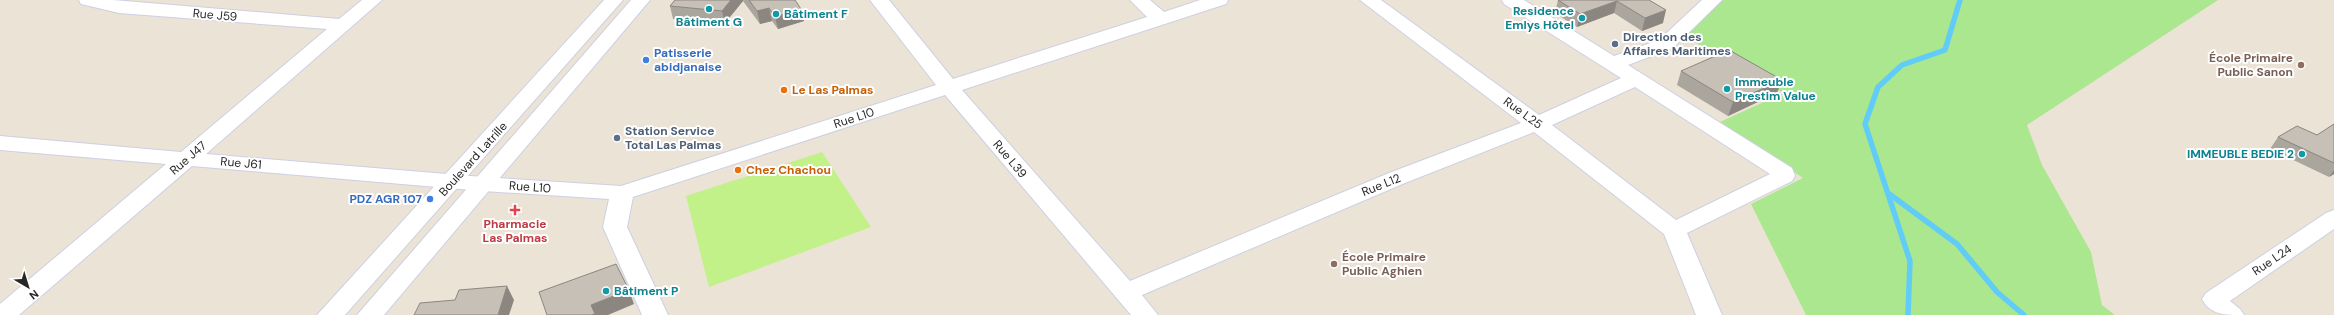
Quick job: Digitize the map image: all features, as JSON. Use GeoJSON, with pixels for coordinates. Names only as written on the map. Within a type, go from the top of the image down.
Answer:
{"type":"FeatureCollection","features":[{"type":"Feature","properties":{"kind":"street","name":"Rue J59"},"geometry":{"type":"LineString","coordinates":[[88,0],[119,6],[343,25]]}},
{"type":"Feature","properties":{"kind":"street","name":"Rue J47"},"geometry":{"type":"LineString","coordinates":[[3,315],[373,0]]}},
{"type":"Feature","properties":{"kind":"street","name":"Boulevard Latrille"},"geometry":{"type":"LineString","coordinates":[[330,315],[453,182],[614,0]]}},
{"type":"Feature","properties":{"kind":"street","name":"Boulevard Latrille"},"geometry":{"type":"LineString","coordinates":[[370,315],[640,0]]}},
{"type":"Feature","properties":{"kind":"street","name":"Rue L39"},"geometry":{"type":"LineString","coordinates":[[879,0],[949,87],[1145,315]]}},
{"type":"Feature","properties":{"kind":"street"},"geometry":{"type":"LineString","coordinates":[[1139,0],[1162,19]]}},
{"type":"Feature","properties":{"kind":"street","name":"Rue L10"},"geometry":{"type":"LineString","coordinates":[[483,184],[622,193],[1219,0]]}},
{"type":"Feature","properties":{"kind":"street","name":"Rue L25"},"geometry":{"type":"LineString","coordinates":[[1369,0],[1537,124],[1674,230]]}},
{"type":"Feature","properties":{"kind":"street"},"geometry":{"type":"LineString","coordinates":[[1511,0],[1784,173],[1784,176],[1674,230],[1709,315]]}},
{"type":"Feature","properties":{"kind":"street"},"geometry":{"type":"LineString","coordinates":[[1612,64],[1666,44],[1713,0]]}},
{"type":"Feature","properties":{"kind":"street","name":"Rue L12"},"geometry":{"type":"LineString","coordinates":[[1126,292],[1397,178],[1537,124],[1636,79]]}},
{"type":"Feature","properties":{"kind":"street","name":"Rue J61"},"geometry":{"type":"LineString","coordinates":[[0,143],[483,184]]}},
{"type":"Feature","properties":{"kind":"street"},"geometry":{"type":"LineString","coordinates":[[622,193],[615,227],[655,315]]}},
{"type":"Feature","properties":{"kind":"street","name":"Rue L24"},"geometry":{"type":"LineString","coordinates":[[2224,310],[2215,299],[2334,218]]}},
{"type":"Feature","properties":{"kind":"green space"},"geometry":{"type":"Polygon","coordinates":[[[1705,0],[2218,0],[2027,125],[2042,165],[2091,252],[2102,305],[2115,315],[1806,315],[1751,204],[1803,178],[1720,122],[1783,93],[1674,30],[1705,0]]]}},
{"type":"Feature","properties":{"kind":"green space"},"geometry":{"type":"Polygon","coordinates":[[[822,152],[871,227],[709,287],[686,196],[822,152]]]}},
{"type":"Feature","properties":{"kind":"building"},"geometry":{"type":"Polygon","coordinates":[[[675,0],[731,0],[722,11],[670,6],[675,0]]]}},
{"type":"Feature","properties":{"kind":"building"},"geometry":{"type":"Polygon","coordinates":[[[749,0],[795,0],[801,9],[775,17],[769,8],[757,11],[749,0]]]}},
{"type":"Feature","properties":{"kind":"building"},"geometry":{"type":"Polygon","coordinates":[[[1558,0],[1649,0],[1666,10],[1645,18],[1617,1],[1580,14],[1558,0]]]}},
{"type":"Feature","properties":{"kind":"building"},"geometry":{"type":"Polygon","coordinates":[[[1729,50],[1782,80],[1733,102],[1681,71],[1729,50]]]}},
{"type":"Feature","properties":{"kind":"building"},"geometry":{"type":"Polygon","coordinates":[[[2334,124],[2334,163],[2278,137],[2297,126],[2317,135],[2334,124]]]}},
{"type":"Feature","properties":{"kind":"building"},"geometry":{"type":"Polygon","coordinates":[[[616,264],[629,290],[591,305],[595,314],[547,315],[539,292],[616,264]]]}},
{"type":"Feature","properties":{"kind":"building"},"geometry":{"type":"Polygon","coordinates":[[[507,286],[498,315],[414,315],[420,303],[455,300],[459,290],[507,286]]]}},
{"type":"Feature","properties":{"kind":"waterway"},"geometry":{"type":"LineString","coordinates":[[1908,315],[1910,261],[1865,124],[1878,87],[1902,65],[1945,50],[1960,0]]}},
{"type":"Feature","properties":{"kind":"waterway"},"geometry":{"type":"LineString","coordinates":[[1888,193],[1957,244],[1997,292],[2024,315]]}},
{"type":"Feature","properties":{"kind":"place","name":"Bâtiment G"},"geometry":{"type":"Point","coordinates":[709,9]}},
{"type":"Feature","properties":{"kind":"place","name":"Bâtiment F"},"geometry":{"type":"Point","coordinates":[776,14]}},
{"type":"Feature","properties":{"kind":"place","name":"Residence Emlys Hôtel"},"geometry":{"type":"Point","coordinates":[1582,18]}},
{"type":"Feature","properties":{"kind":"place","name":"Direction des Affaires Maritimes"},"geometry":{"type":"Point","coordinates":[1615,44]}},
{"type":"Feature","properties":{"kind":"place","name":"Patisserie abidjanaise"},"geometry":{"type":"Point","coordinates":[646,60]}},
{"type":"Feature","properties":{"kind":"place","name":"École Primaire Public Sanon"},"geometry":{"type":"Point","coordinates":[2301,65]}},
{"type":"Feature","properties":{"kind":"place","name":"Immeuble Prestim Value"},"geometry":{"type":"Point","coordinates":[1727,89]}},
{"type":"Feature","properties":{"kind":"place","name":"Le Las Palmas"},"geometry":{"type":"Point","coordinates":[784,90]}},
{"type":"Feature","properties":{"kind":"place","name":"Station Service Total Las Palmas"},"geometry":{"type":"Point","coordinates":[617,138]}},
{"type":"Feature","properties":{"kind":"place","name":"IMMEUBLE BEDIE 2"},"geometry":{"type":"Point","coordinates":[2302,154]}},
{"type":"Feature","properties":{"kind":"place","name":"Chez Chachou"},"geometry":{"type":"Point","coordinates":[738,170]}},
{"type":"Feature","properties":{"kind":"place","name":"PDZ AGR 107"},"geometry":{"type":"Point","coordinates":[430,199]}},
{"type":"Feature","properties":{"kind":"place","name":"Pharmacie Las Palmas"},"geometry":{"type":"Point","coordinates":[515,210]}},
{"type":"Feature","properties":{"kind":"place","name":"École Primaire Public Aghien"},"geometry":{"type":"Point","coordinates":[1334,264]}},
{"type":"Feature","properties":{"kind":"place","name":"Bâtiment P"},"geometry":{"type":"Point","coordinates":[606,291]}}]}
